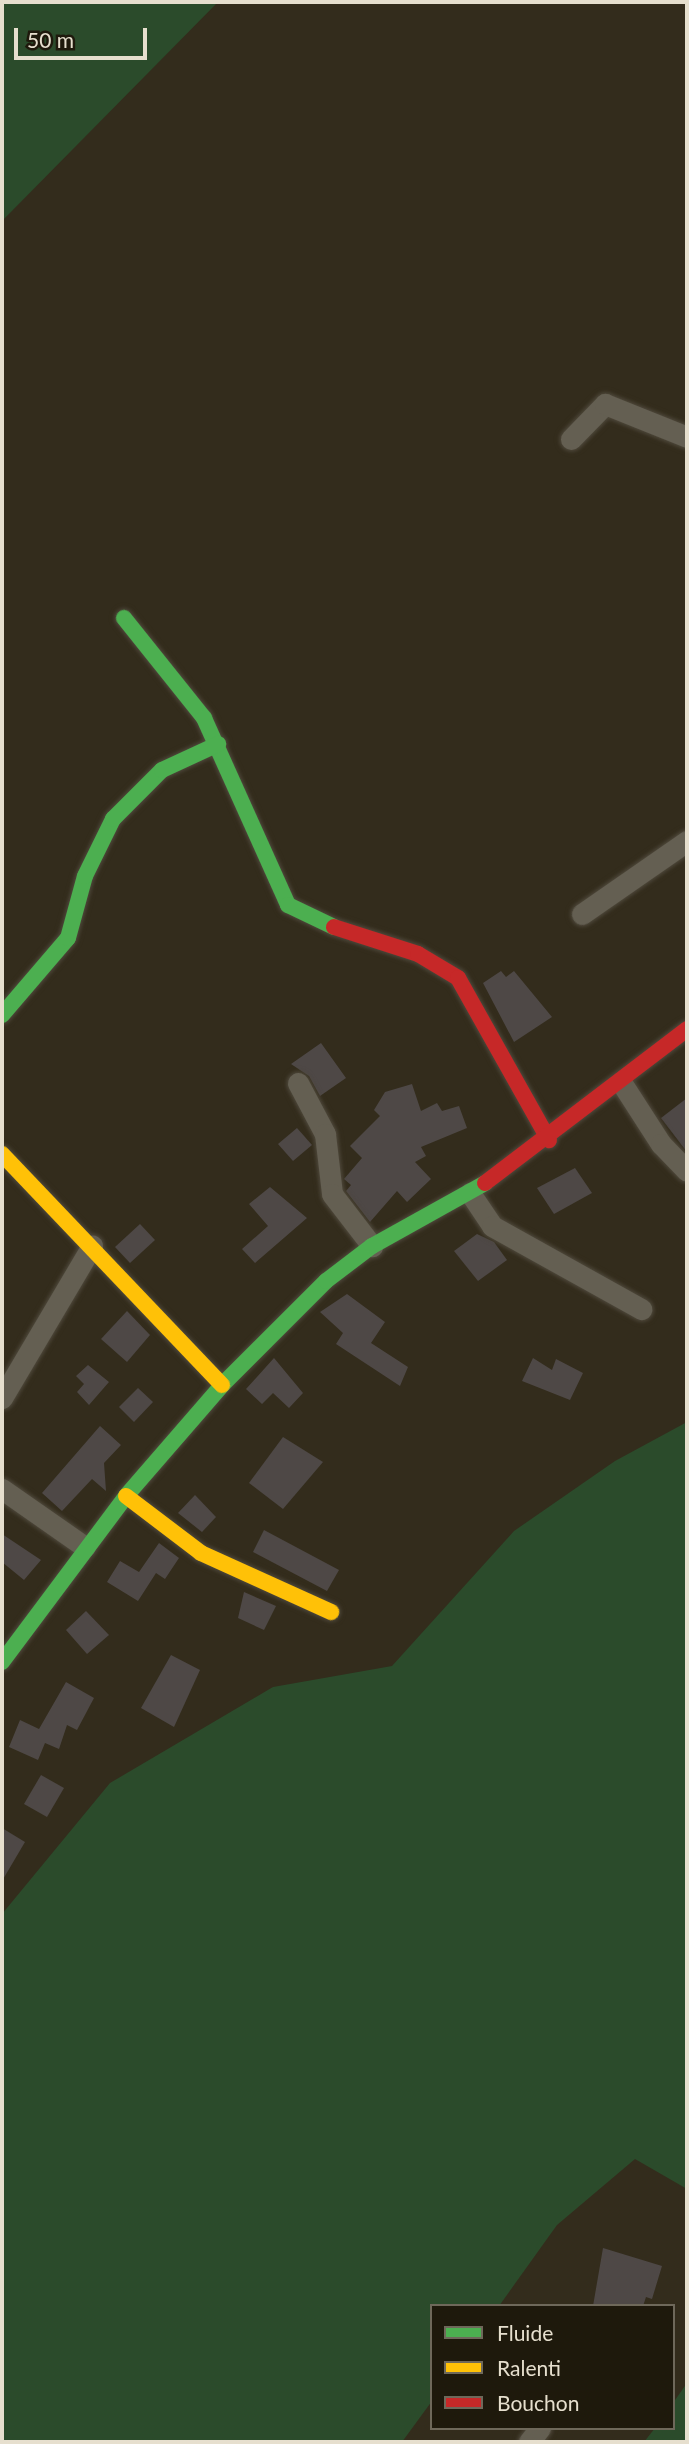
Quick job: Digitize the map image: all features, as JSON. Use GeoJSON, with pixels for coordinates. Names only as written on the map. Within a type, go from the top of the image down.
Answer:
{"type":"FeatureCollection","features":[{"type":"Feature","properties":{"kind":"street"},"geometry":{"type":"LineString","coordinates":[[571,439],[593,410],[606,404],[687,437]]}},
{"type":"Feature","properties":{"kind":"street"},"geometry":{"type":"LineString","coordinates":[[124,618],[218,744],[288,905],[314,920],[418,954],[458,978],[549,1140]]}},
{"type":"Feature","properties":{"kind":"street"},"geometry":{"type":"LineString","coordinates":[[2,1015],[68,938],[85,876],[113,819],[162,770],[218,744]]}},
{"type":"Feature","properties":{"kind":"street"},"geometry":{"type":"LineString","coordinates":[[582,914],[687,841]]}},
{"type":"Feature","properties":{"kind":"street"},"geometry":{"type":"LineString","coordinates":[[2,1662],[85,1547],[126,1496],[222,1385],[326,1281],[372,1246],[470,1194],[549,1140],[687,1029]]}},
{"type":"Feature","properties":{"kind":"street"},"geometry":{"type":"LineString","coordinates":[[621,1082],[661,1144],[687,1171]]}},
{"type":"Feature","properties":{"kind":"street"},"geometry":{"type":"LineString","coordinates":[[299,1083],[325,1134],[332,1195],[372,1246]]}},
{"type":"Feature","properties":{"kind":"street"},"geometry":{"type":"LineString","coordinates":[[2,1154],[222,1385]]}},
{"type":"Feature","properties":{"kind":"street"},"geometry":{"type":"LineString","coordinates":[[470,1194],[492,1226],[641,1309]]}},
{"type":"Feature","properties":{"kind":"street"},"geometry":{"type":"LineString","coordinates":[[2,1398],[92,1246]]}},
{"type":"Feature","properties":{"kind":"street"},"geometry":{"type":"LineString","coordinates":[[2,1489],[85,1547]]}},
{"type":"Feature","properties":{"kind":"street"},"geometry":{"type":"LineString","coordinates":[[126,1496],[201,1553],[331,1612]]}},
{"type":"Feature","properties":{"kind":"green space"},"geometry":{"type":"Polygon","coordinates":[[[2,2],[218,2],[2,221],[2,2]]]}},
{"type":"Feature","properties":{"kind":"green space"},"geometry":{"type":"Polygon","coordinates":[[[687,1422],[687,2189],[635,2159],[557,2225],[500,2304],[430,2304],[430,2404],[402,2442],[2,2442],[2,1914],[110,1783],[273,1687],[392,1666],[514,1531],[615,1461],[687,1422]]]}},
{"type":"Feature","properties":{"kind":"green space"},"geometry":{"type":"Polygon","coordinates":[[[687,2383],[687,2442],[644,2442],[653,2430],[675,2430],[675,2400],[687,2383]]]}},
{"type":"Feature","properties":{"kind":"building"},"geometry":{"type":"Polygon","coordinates":[[[501,971],[506,977],[514,971],[552,1017],[514,1042],[483,983],[501,971]]]}},
{"type":"Feature","properties":{"kind":"building"},"geometry":{"type":"Polygon","coordinates":[[[321,1043],[346,1078],[320,1096],[309,1076],[291,1064],[321,1043]]]}},
{"type":"Feature","properties":{"kind":"building"},"geometry":{"type":"Polygon","coordinates":[[[412,1084],[421,1111],[437,1103],[442,1111],[459,1106],[467,1128],[421,1147],[426,1156],[415,1162],[431,1179],[407,1202],[397,1191],[370,1222],[346,1191],[351,1185],[344,1179],[362,1158],[350,1146],[380,1116],[374,1110],[385,1092],[412,1084]]]}},
{"type":"Feature","properties":{"kind":"building"},"geometry":{"type":"Polygon","coordinates":[[[687,1098],[687,1152],[661,1118],[687,1098]]]}},
{"type":"Feature","properties":{"kind":"building"},"geometry":{"type":"Polygon","coordinates":[[[297,1128],[312,1145],[293,1161],[278,1144],[297,1128]]]}},
{"type":"Feature","properties":{"kind":"building"},"geometry":{"type":"Polygon","coordinates":[[[575,1168],[592,1193],[554,1214],[537,1188],[575,1168]]]}},
{"type":"Feature","properties":{"kind":"building"},"geometry":{"type":"Polygon","coordinates":[[[270,1187],[307,1218],[255,1263],[242,1249],[268,1226],[249,1204],[270,1187]]]}},
{"type":"Feature","properties":{"kind":"building"},"geometry":{"type":"Polygon","coordinates":[[[140,1224],[155,1240],[130,1263],[115,1247],[140,1224]]]}},
{"type":"Feature","properties":{"kind":"building"},"geometry":{"type":"Polygon","coordinates":[[[477,1234],[494,1242],[507,1260],[478,1281],[454,1251],[477,1234]]]}},
{"type":"Feature","properties":{"kind":"building"},"geometry":{"type":"Polygon","coordinates":[[[347,1294],[385,1322],[371,1343],[408,1367],[400,1386],[336,1344],[343,1333],[320,1312],[347,1294]]]}},
{"type":"Feature","properties":{"kind":"building"},"geometry":{"type":"Polygon","coordinates":[[[127,1311],[150,1335],[127,1362],[101,1339],[127,1311]]]}},
{"type":"Feature","properties":{"kind":"building"},"geometry":{"type":"Polygon","coordinates":[[[274,1358],[303,1393],[289,1408],[273,1393],[262,1404],[246,1389],[274,1358]]]}},
{"type":"Feature","properties":{"kind":"building"},"geometry":{"type":"Polygon","coordinates":[[[533,1358],[552,1370],[556,1359],[583,1373],[570,1400],[522,1381],[533,1358]]]}},
{"type":"Feature","properties":{"kind":"building"},"geometry":{"type":"Polygon","coordinates":[[[88,1365],[109,1382],[89,1405],[77,1392],[84,1384],[76,1376],[88,1365]]]}},
{"type":"Feature","properties":{"kind":"building"},"geometry":{"type":"Polygon","coordinates":[[[138,1388],[153,1402],[134,1422],[119,1407],[138,1388]]]}},
{"type":"Feature","properties":{"kind":"building"},"geometry":{"type":"Polygon","coordinates":[[[100,1426],[121,1445],[104,1463],[106,1491],[92,1479],[62,1511],[42,1493],[100,1426]]]}},
{"type":"Feature","properties":{"kind":"building"},"geometry":{"type":"Polygon","coordinates":[[[283,1437],[323,1462],[283,1509],[249,1483],[283,1437]]]}},
{"type":"Feature","properties":{"kind":"building"},"geometry":{"type":"Polygon","coordinates":[[[195,1495],[216,1517],[202,1532],[178,1513],[195,1495]]]}},
{"type":"Feature","properties":{"kind":"building"},"geometry":{"type":"Polygon","coordinates":[[[264,1530],[339,1570],[327,1591],[253,1552],[264,1530]]]}},
{"type":"Feature","properties":{"kind":"building"},"geometry":{"type":"Polygon","coordinates":[[[2,1534],[41,1560],[24,1580],[2,1562],[2,1534]]]}},
{"type":"Feature","properties":{"kind":"building"},"geometry":{"type":"Polygon","coordinates":[[[159,1543],[179,1558],[165,1579],[156,1573],[138,1601],[107,1582],[120,1561],[139,1572],[159,1543]]]}},
{"type":"Feature","properties":{"kind":"building"},"geometry":{"type":"Polygon","coordinates":[[[244,1592],[276,1606],[264,1630],[238,1618],[244,1592]]]}},
{"type":"Feature","properties":{"kind":"building"},"geometry":{"type":"Polygon","coordinates":[[[86,1611],[109,1635],[87,1654],[66,1630],[86,1611]]]}},
{"type":"Feature","properties":{"kind":"building"},"geometry":{"type":"Polygon","coordinates":[[[171,1655],[200,1670],[174,1727],[141,1708],[171,1655]]]}},
{"type":"Feature","properties":{"kind":"building"},"geometry":{"type":"Polygon","coordinates":[[[66,1682],[94,1698],[77,1730],[67,1725],[59,1749],[45,1743],[38,1760],[9,1747],[20,1720],[39,1729],[66,1682]]]}},
{"type":"Feature","properties":{"kind":"building"},"geometry":{"type":"Polygon","coordinates":[[[41,1775],[64,1788],[47,1817],[24,1804],[41,1775]]]}},
{"type":"Feature","properties":{"kind":"building"},"geometry":{"type":"Polygon","coordinates":[[[2,1828],[25,1842],[2,1881],[2,1828]]]}},
{"type":"Feature","properties":{"kind":"building"},"geometry":{"type":"Polygon","coordinates":[[[603,2248],[662,2266],[652,2299],[646,2297],[644,2304],[593,2304],[603,2248]]]}},
{"type":"Feature","properties":{"kind":"traffic: fast"},"geometry":{"type":"LineString","coordinates":[[124,618],[204,718],[288,905],[334,927]]}},
{"type":"Feature","properties":{"kind":"traffic: fast"},"geometry":{"type":"LineString","coordinates":[[2,1015],[68,938],[85,876],[113,819],[162,770],[218,744]]}},
{"type":"Feature","properties":{"kind":"traffic: fast"},"geometry":{"type":"LineString","coordinates":[[2,1662],[126,1496],[222,1385],[326,1281],[372,1246],[485,1183]]}},
{"type":"Feature","properties":{"kind":"traffic: slow"},"geometry":{"type":"LineString","coordinates":[[2,1154],[222,1385]]}},
{"type":"Feature","properties":{"kind":"traffic: slow"},"geometry":{"type":"LineString","coordinates":[[126,1496],[201,1553],[331,1612]]}},
{"type":"Feature","properties":{"kind":"traffic: jam"},"geometry":{"type":"LineString","coordinates":[[334,927],[418,954],[458,978],[549,1140]]}},
{"type":"Feature","properties":{"kind":"traffic: jam"},"geometry":{"type":"LineString","coordinates":[[485,1183],[687,1029]]}}]}
